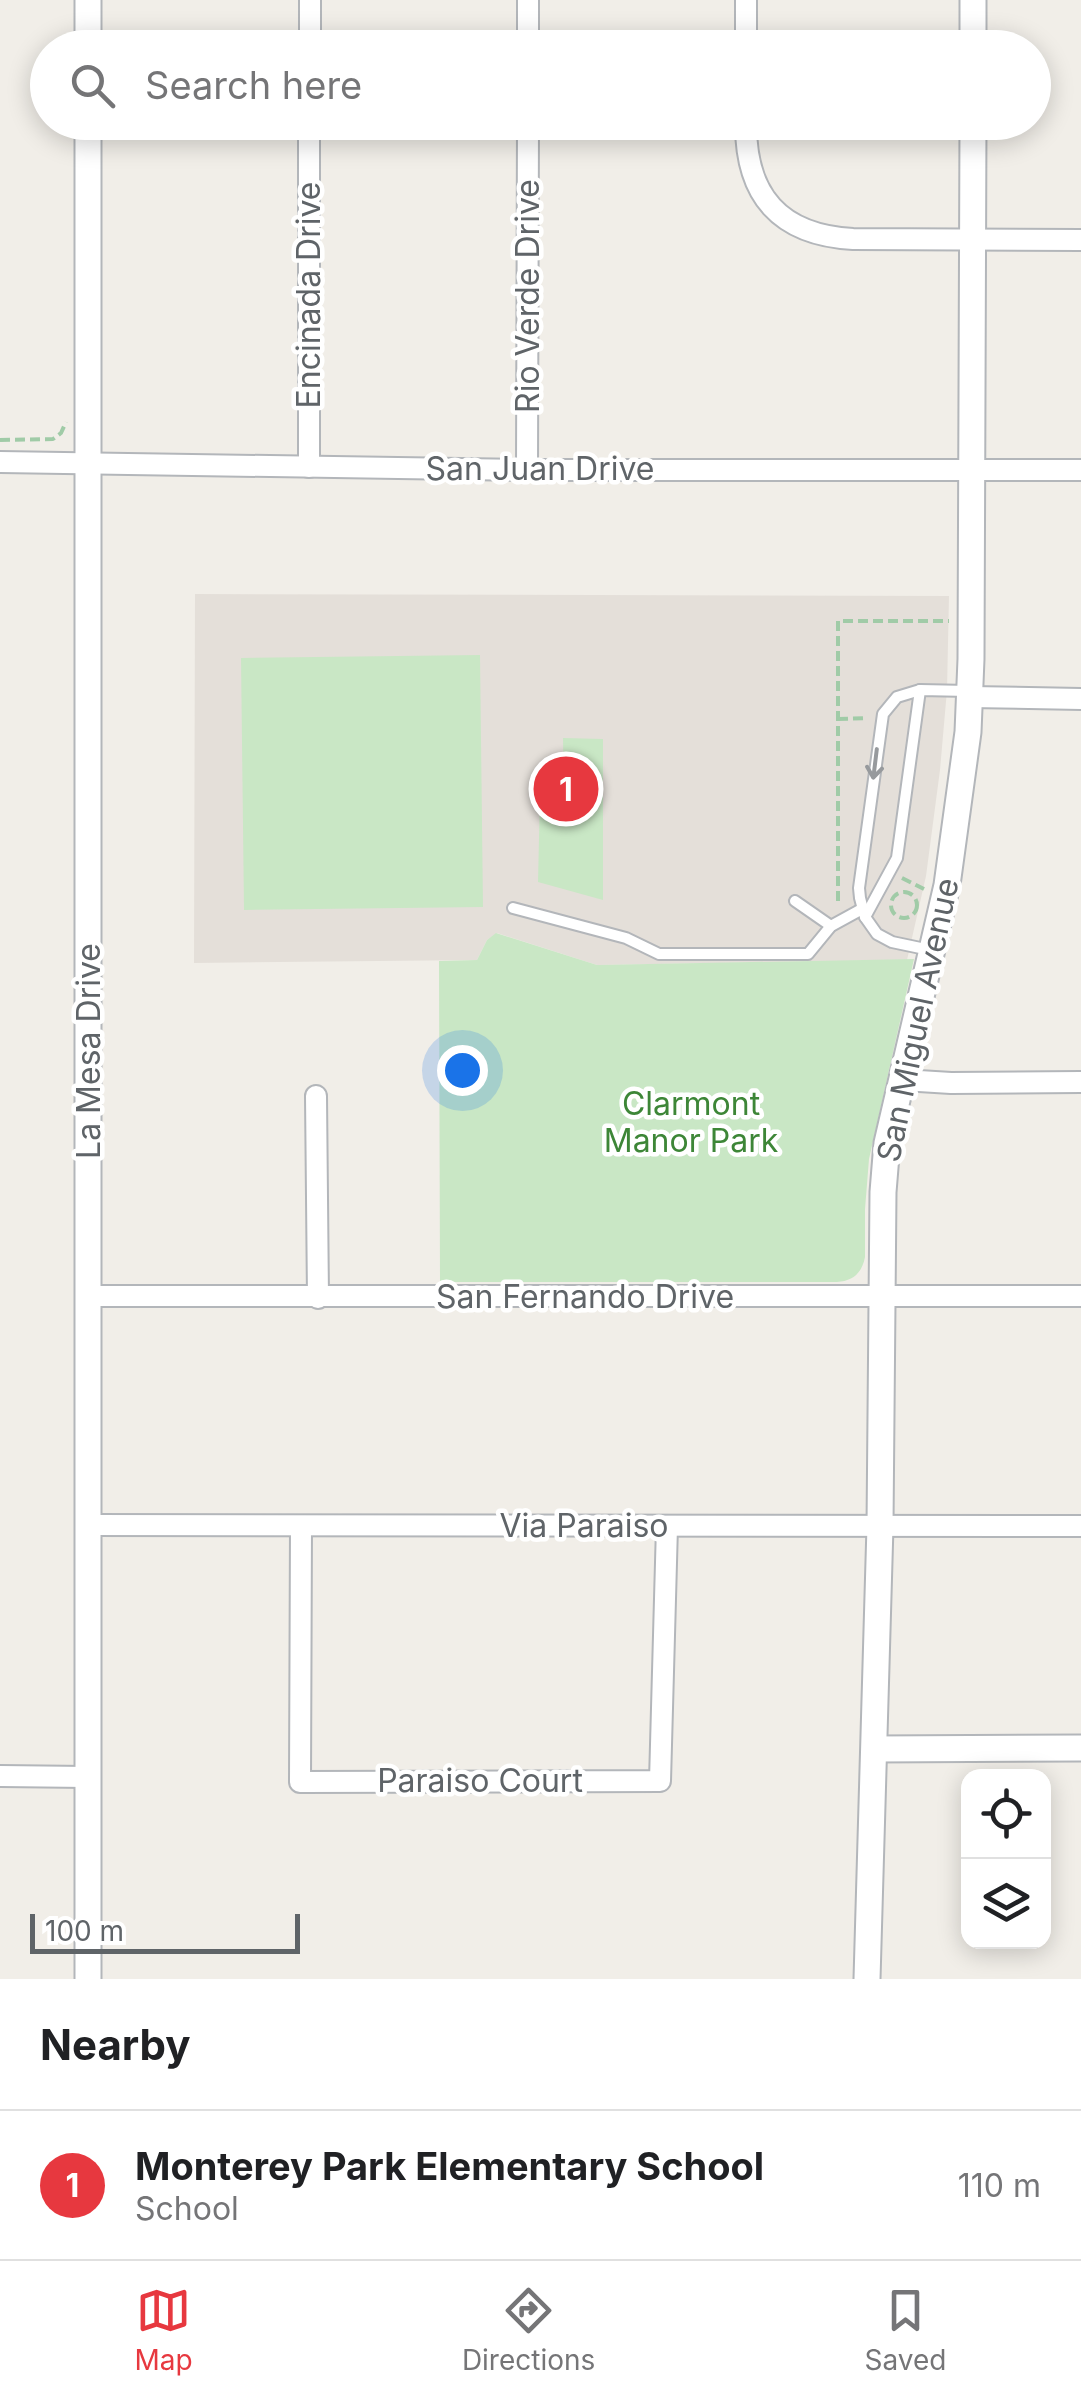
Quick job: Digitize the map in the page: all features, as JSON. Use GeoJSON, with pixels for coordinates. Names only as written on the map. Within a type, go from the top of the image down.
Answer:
{"type":"FeatureCollection","features":[{"type":"Feature","properties":{"kind":"street"},"geometry":{"type":"LineString","coordinates":[[88,0],[88,30]]}},
{"type":"Feature","properties":{"kind":"street"},"geometry":{"type":"LineString","coordinates":[[310,0],[310,30]]}},
{"type":"Feature","properties":{"kind":"street"},"geometry":{"type":"LineString","coordinates":[[528,0],[528,30]]}},
{"type":"Feature","properties":{"kind":"street"},"geometry":{"type":"LineString","coordinates":[[746,0],[746,30]]}},
{"type":"Feature","properties":{"kind":"street"},"geometry":{"type":"LineString","coordinates":[[974,0],[974,30]]}},
{"type":"Feature","properties":{"kind":"street","name":"La Mesa Drive"},"geometry":{"type":"LineString","coordinates":[[88,140],[88,1979]]}},
{"type":"Feature","properties":{"kind":"street","name":"Encinada Drive"},"geometry":{"type":"LineString","coordinates":[[309,140],[309,467]]}},
{"type":"Feature","properties":{"kind":"street","name":"Rio Verde Drive"},"geometry":{"type":"LineString","coordinates":[[527,470],[528,140]]}},
{"type":"Feature","properties":{"kind":"street"},"geometry":{"type":"LineString","coordinates":[[747,140],[748,163],[766,201],[792,225],[810,233],[831,238],[1081,240]]}},
{"type":"Feature","properties":{"kind":"street","name":"San Miguel Avenue"},"geometry":{"type":"LineString","coordinates":[[867,1979],[886,1154],[934,951],[957,825],[970,694],[974,140]]}},
{"type":"Feature","properties":{"kind":"street","name":"San Juan Drive"},"geometry":{"type":"LineString","coordinates":[[0,462],[527,470],[1081,470]]}},
{"type":"Feature","properties":{"kind":"street"},"geometry":{"type":"LineString","coordinates":[[970,694],[1081,699]]}},
{"type":"Feature","properties":{"kind":"street"},"geometry":{"type":"LineString","coordinates":[[903,1080],[1081,1082]]}},
{"type":"Feature","properties":{"kind":"street"},"geometry":{"type":"LineString","coordinates":[[316,1096],[318,1298]]}},
{"type":"Feature","properties":{"kind":"street","name":"San Fernando Drive"},"geometry":{"type":"LineString","coordinates":[[89,1296],[1081,1296]]}},
{"type":"Feature","properties":{"kind":"street","name":"Via Paraiso"},"geometry":{"type":"LineString","coordinates":[[88,1525],[1081,1526]]}},
{"type":"Feature","properties":{"kind":"street","name":"Paraiso Court"},"geometry":{"type":"LineString","coordinates":[[301,1526],[300,1782],[660,1781],[668,1526]]}},
{"type":"Feature","properties":{"kind":"street"},"geometry":{"type":"LineString","coordinates":[[874,1748],[1081,1748]]}},
{"type":"Feature","properties":{"kind":"street"},"geometry":{"type":"LineString","coordinates":[[0,1776],[87,1777]]}},
{"type":"Feature","properties":{"kind":"lane"},"geometry":{"type":"LineString","coordinates":[[934,951],[884,938],[872,928],[864,913],[859,888],[880,722],[897,697],[920,690],[970,694]]}},
{"type":"Feature","properties":{"kind":"lane"},"geometry":{"type":"LineString","coordinates":[[513,908],[626,938],[659,954],[808,954],[831,926],[864,913],[897,858],[920,690]]}},
{"type":"Feature","properties":{"kind":"lane"},"geometry":{"type":"LineString","coordinates":[[795,902],[831,926]]}},
{"type":"Feature","properties":{"kind":"path"},"geometry":{"type":"LineString","coordinates":[[0,440],[53,439],[64,429],[66,414]]}},
{"type":"Feature","properties":{"kind":"path"},"geometry":{"type":"LineString","coordinates":[[838,901],[838,621],[950,622]]}},
{"type":"Feature","properties":{"kind":"path"},"geometry":{"type":"LineString","coordinates":[[838,718],[871,718]]}},
{"type":"Feature","properties":{"kind":"path"},"geometry":{"type":"LineString","coordinates":[[897,876],[924,890]]}},
{"type":"Feature","properties":{"kind":"path"},"geometry":{"type":"LineString","coordinates":[[909,893],[912,883]]}},
{"type":"Feature","properties":{"kind":"path"},"geometry":{"type":"LineString","coordinates":[[900,892],[909,893],[917,903],[915,918],[901,919],[891,910],[893,897],[900,892]]}},
{"type":"Feature","properties":{"kind":"shaded area"},"geometry":{"type":"Polygon","coordinates":[[[195,594],[949,596],[940,770],[926,876],[907,960],[597,965],[497,933],[487,940],[477,960],[194,963],[195,594]]]}},
{"type":"Feature","properties":{"kind":"green space"},"geometry":{"type":"Polygon","coordinates":[[[480,655],[483,907],[244,910],[241,658],[480,655]]]}},
{"type":"Feature","properties":{"kind":"green space"},"geometry":{"type":"Polygon","coordinates":[[[563,738],[603,739],[603,900],[538,882],[540,795],[564,796],[563,738]]]}},
{"type":"Feature","properties":{"kind":"green space","name":"Clarmont Manor Park"},"geometry":{"type":"Polygon","coordinates":[[[496,933],[597,965],[914,959],[869,1159],[865,1257],[856,1275],[837,1282],[440,1282],[439,961],[477,960],[487,940],[496,933]]]}},
{"type":"Feature","properties":{"kind":"place","name":"Monterey Park Elementary School"},"geometry":{"type":"Point","coordinates":[566,789]}}]}
